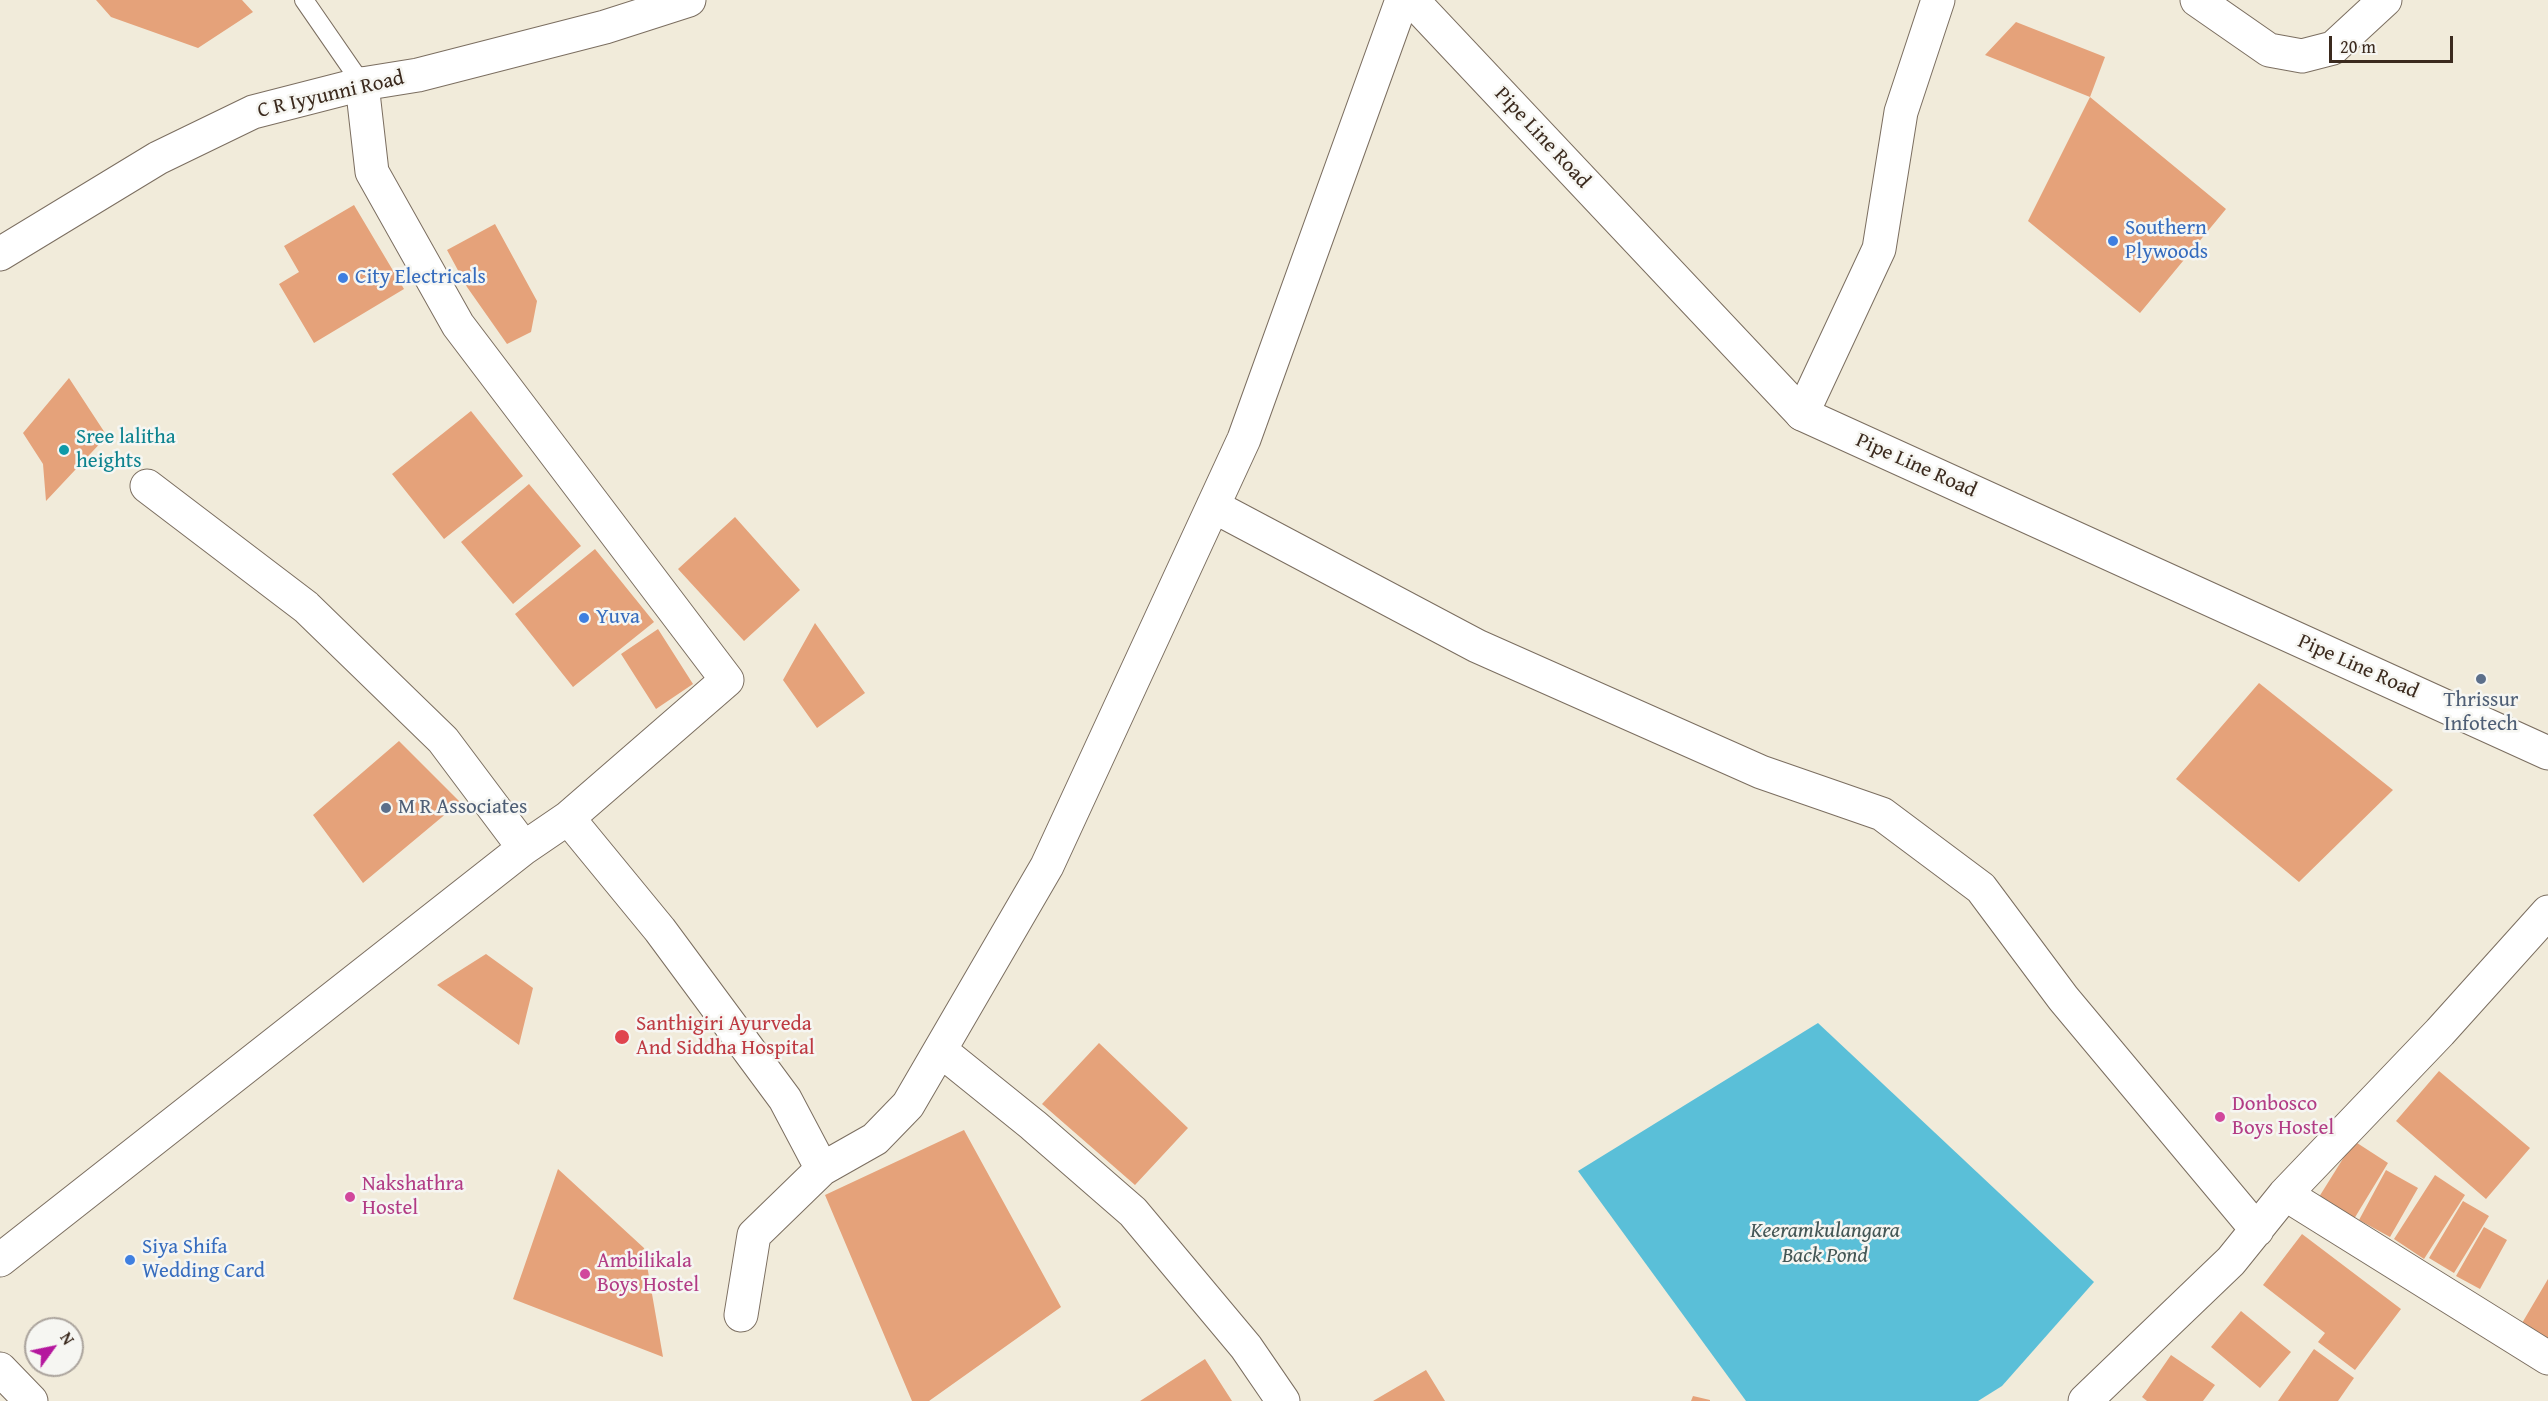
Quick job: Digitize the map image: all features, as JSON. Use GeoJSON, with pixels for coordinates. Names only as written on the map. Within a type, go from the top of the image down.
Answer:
{"type":"FeatureCollection","features":[{"type":"Feature","properties":{"kind":"street","name":"C R Iyyunni Road"},"geometry":{"type":"LineString","coordinates":[[0,254],[158,158],[253,112],[362,84],[418,75],[583,33],[689,0]]}},
{"type":"Feature","properties":{"kind":"street"},"geometry":{"type":"LineString","coordinates":[[741,1316],[754,1235],[822,1169],[875,1139],[908,1105],[1047,866],[1244,439],[1402,0]]}},
{"type":"Feature","properties":{"kind":"street","name":"Pipe Line Road"},"geometry":{"type":"LineString","coordinates":[[1412,0],[1802,414],[2548,753]]}},
{"type":"Feature","properties":{"kind":"street"},"geometry":{"type":"LineString","coordinates":[[1802,414],[1879,249],[1901,112],[1938,0]]}},
{"type":"Feature","properties":{"kind":"street"},"geometry":{"type":"LineString","coordinates":[[2197,0],[2269,50],[2302,56],[2333,48],[2385,0]]}},
{"type":"Feature","properties":{"kind":"street"},"geometry":{"type":"LineString","coordinates":[[0,1260],[524,848],[568,818],[728,680],[458,325],[372,172],[362,84]]}},
{"type":"Feature","properties":{"kind":"street"},"geometry":{"type":"LineString","coordinates":[[147,486],[306,607],[443,740],[524,848]]}},
{"type":"Feature","properties":{"kind":"street"},"geometry":{"type":"LineString","coordinates":[[1213,506],[1477,646],[1761,772],[1882,814],[1981,888],[2063,998],[2257,1230]]}},
{"type":"Feature","properties":{"kind":"street"},"geometry":{"type":"LineString","coordinates":[[568,818],[660,930],[785,1099],[822,1169]]}},
{"type":"Feature","properties":{"kind":"street"},"geometry":{"type":"LineString","coordinates":[[2085,1401],[2232,1260],[2285,1194],[2440,1032],[2548,912]]}},
{"type":"Feature","properties":{"kind":"street"},"geometry":{"type":"LineString","coordinates":[[940,1050],[1133,1212],[1246,1347],[1283,1401]]}},
{"type":"Feature","properties":{"kind":"street"},"geometry":{"type":"LineString","coordinates":[[2285,1194],[2548,1358]]}},
{"type":"Feature","properties":{"kind":"street"},"geometry":{"type":"LineString","coordinates":[[0,1369],[31,1401]]}},
{"type":"Feature","properties":{"kind":"lane"},"geometry":{"type":"LineString","coordinates":[[303,0],[362,84]]}},
{"type":"Feature","properties":{"kind":"water","name":"Keeramkulangara Back Pond"},"geometry":{"type":"Polygon","coordinates":[[[1818,1023],[2094,1282],[2002,1386],[1978,1401],[1746,1401],[1578,1171],[1818,1023]]]}},
{"type":"Feature","properties":{"kind":"building"},"geometry":{"type":"Polygon","coordinates":[[[96,0],[242,0],[253,12],[198,48],[111,17],[96,0]]]}},
{"type":"Feature","properties":{"kind":"building"},"geometry":{"type":"Polygon","coordinates":[[[2016,22],[2105,57],[2090,97],[1985,55],[2016,22]]]}},
{"type":"Feature","properties":{"kind":"building"},"geometry":{"type":"Polygon","coordinates":[[[2090,97],[2226,209],[2140,313],[2028,221],[2090,97]]]}},
{"type":"Feature","properties":{"kind":"building","name":"City Electricals"},"geometry":{"type":"Polygon","coordinates":[[[354,205],[404,289],[314,343],[279,284],[299,272],[284,246],[354,205]]]}},
{"type":"Feature","properties":{"kind":"building"},"geometry":{"type":"Polygon","coordinates":[[[495,224],[537,301],[531,332],[507,344],[467,287],[447,250],[495,224]]]}},
{"type":"Feature","properties":{"kind":"building","name":"Sree lalitha heights"},"geometry":{"type":"Polygon","coordinates":[[[69,378],[107,436],[46,501],[43,464],[23,433],[69,378]]]}},
{"type":"Feature","properties":{"kind":"building"},"geometry":{"type":"Polygon","coordinates":[[[471,411],[523,476],[444,539],[392,474],[471,411]]]}},
{"type":"Feature","properties":{"kind":"building"},"geometry":{"type":"Polygon","coordinates":[[[529,484],[581,546],[513,604],[461,542],[529,484]]]}},
{"type":"Feature","properties":{"kind":"building"},"geometry":{"type":"Polygon","coordinates":[[[735,517],[800,590],[744,641],[678,569],[735,517]]]}},
{"type":"Feature","properties":{"kind":"building","name":"Yuva"},"geometry":{"type":"Polygon","coordinates":[[[595,549],[654,622],[573,687],[515,614],[595,549]]]}},
{"type":"Feature","properties":{"kind":"building"},"geometry":{"type":"Polygon","coordinates":[[[815,623],[865,693],[817,728],[783,680],[815,623]]]}},
{"type":"Feature","properties":{"kind":"building"},"geometry":{"type":"Polygon","coordinates":[[[658,629],[693,684],[656,709],[621,654],[658,629]]]}},
{"type":"Feature","properties":{"kind":"building"},"geometry":{"type":"Polygon","coordinates":[[[2259,683],[2393,790],[2299,882],[2176,779],[2259,683]]]}},
{"type":"Feature","properties":{"kind":"building","name":"M R Associates"},"geometry":{"type":"Polygon","coordinates":[[[399,741],[460,802],[363,883],[313,815],[399,741]]]}},
{"type":"Feature","properties":{"kind":"building"},"geometry":{"type":"Polygon","coordinates":[[[486,954],[533,988],[519,1045],[437,985],[486,954]]]}},
{"type":"Feature","properties":{"kind":"building"},"geometry":{"type":"Polygon","coordinates":[[[1099,1043],[1188,1128],[1135,1185],[1042,1104],[1099,1043]]]}},
{"type":"Feature","properties":{"kind":"building"},"geometry":{"type":"Polygon","coordinates":[[[2439,1071],[2530,1148],[2486,1199],[2396,1121],[2439,1071]]]}},
{"type":"Feature","properties":{"kind":"building"},"geometry":{"type":"Polygon","coordinates":[[[964,1130],[1061,1307],[929,1401],[912,1401],[825,1195],[964,1130]]]}},
{"type":"Feature","properties":{"kind":"building"},"geometry":{"type":"Polygon","coordinates":[[[2354,1141],[2388,1163],[2354,1219],[2319,1197],[2354,1141]]]}},
{"type":"Feature","properties":{"kind":"building","name":"Ambilikala Boys Hostel"},"geometry":{"type":"Polygon","coordinates":[[[558,1169],[644,1248],[663,1357],[513,1299],[558,1169]]]}},
{"type":"Feature","properties":{"kind":"building"},"geometry":{"type":"Polygon","coordinates":[[[2386,1170],[2418,1188],[2390,1237],[2359,1220],[2386,1170]]]}},
{"type":"Feature","properties":{"kind":"building"},"geometry":{"type":"Polygon","coordinates":[[[2435,1175],[2465,1195],[2424,1259],[2394,1239],[2435,1175]]]}},
{"type":"Feature","properties":{"kind":"building"},"geometry":{"type":"Polygon","coordinates":[[[2463,1201],[2489,1216],[2454,1273],[2429,1258],[2463,1201]]]}},
{"type":"Feature","properties":{"kind":"building"},"geometry":{"type":"Polygon","coordinates":[[[2484,1227],[2507,1240],[2480,1289],[2456,1276],[2484,1227]]]}},
{"type":"Feature","properties":{"kind":"building"},"geometry":{"type":"Polygon","coordinates":[[[2302,1234],[2401,1309],[2355,1370],[2318,1342],[2325,1333],[2263,1285],[2302,1234]]]}},
{"type":"Feature","properties":{"kind":"building"},"geometry":{"type":"Polygon","coordinates":[[[2548,1279],[2548,1356],[2515,1335],[2548,1279]]]}},
{"type":"Feature","properties":{"kind":"building"},"geometry":{"type":"Polygon","coordinates":[[[2241,1311],[2291,1352],[2260,1388],[2211,1347],[2241,1311]]]}},
{"type":"Feature","properties":{"kind":"building"},"geometry":{"type":"Polygon","coordinates":[[[2314,1349],[2354,1378],[2338,1401],[2278,1401],[2314,1349]]]}},
{"type":"Feature","properties":{"kind":"building"},"geometry":{"type":"Polygon","coordinates":[[[2171,1355],[2215,1385],[2203,1401],[2147,1401],[2142,1397],[2171,1355]]]}},
{"type":"Feature","properties":{"kind":"building"},"geometry":{"type":"Polygon","coordinates":[[[1205,1359],[1232,1401],[1140,1401],[1205,1359]]]}},
{"type":"Feature","properties":{"kind":"building"},"geometry":{"type":"Polygon","coordinates":[[[1426,1370],[1445,1401],[1373,1401],[1426,1370]]]}},
{"type":"Feature","properties":{"kind":"building"},"geometry":{"type":"Polygon","coordinates":[[[1693,1396],[1710,1400],[1710,1401],[1691,1401],[1693,1396]]]}},
{"type":"Feature","properties":{"kind":"place","name":"Southern Plywoods"},"geometry":{"type":"Point","coordinates":[2113,241]}},
{"type":"Feature","properties":{"kind":"place","name":"City Electricals"},"geometry":{"type":"Point","coordinates":[343,278]}},
{"type":"Feature","properties":{"kind":"place","name":"Sree lalitha heights"},"geometry":{"type":"Point","coordinates":[64,450]}},
{"type":"Feature","properties":{"kind":"place","name":"Yuva"},"geometry":{"type":"Point","coordinates":[584,618]}},
{"type":"Feature","properties":{"kind":"place","name":"Thrissur Infotech"},"geometry":{"type":"Point","coordinates":[2481,679]}},
{"type":"Feature","properties":{"kind":"place","name":"M R Associates"},"geometry":{"type":"Point","coordinates":[386,808]}},
{"type":"Feature","properties":{"kind":"place","name":"Santhigiri Ayurveda And Siddha Hospital"},"geometry":{"type":"Point","coordinates":[622,1037]}},
{"type":"Feature","properties":{"kind":"place","name":"Donbosco Boys Hostel"},"geometry":{"type":"Point","coordinates":[2220,1117]}},
{"type":"Feature","properties":{"kind":"place","name":"Nakshathra Hostel"},"geometry":{"type":"Point","coordinates":[350,1197]}},
{"type":"Feature","properties":{"kind":"place","name":"Siya Shifa Wedding Card"},"geometry":{"type":"Point","coordinates":[130,1260]}},
{"type":"Feature","properties":{"kind":"place","name":"Ambilikala Boys Hostel"},"geometry":{"type":"Point","coordinates":[585,1274]}}]}
